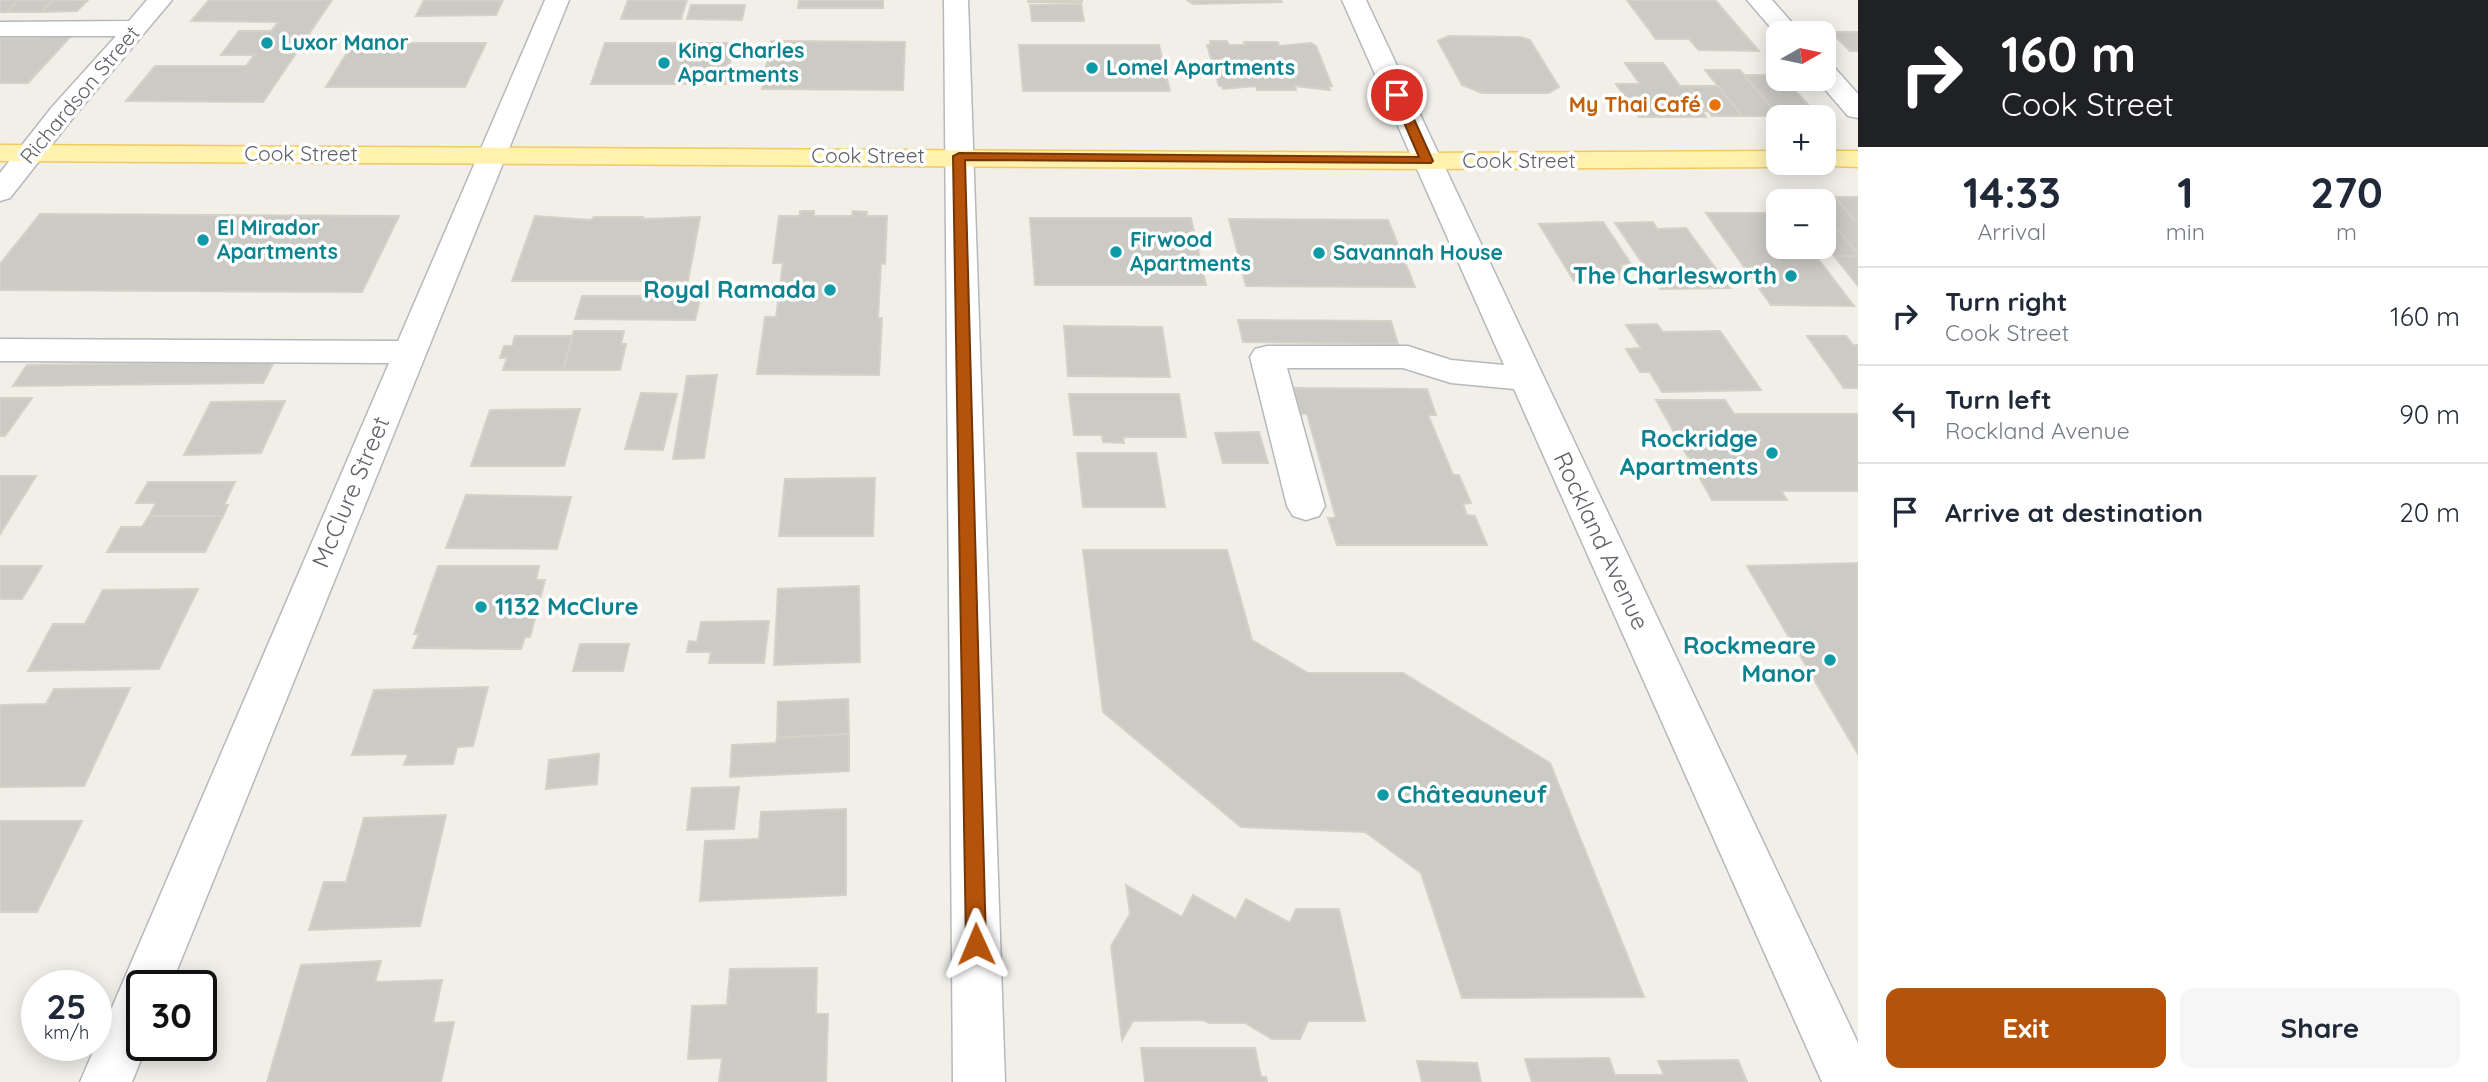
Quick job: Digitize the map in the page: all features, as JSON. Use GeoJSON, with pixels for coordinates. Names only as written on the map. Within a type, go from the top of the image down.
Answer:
{"type":"FeatureCollection","features":[{"type":"Feature","properties":{"kind":"main road","name":"Cook Street"},"geometry":{"type":"LineString","coordinates":[[0,153],[959,156],[1427,161],[1766,159]]}},
{"type":"Feature","properties":{"kind":"main road"},"geometry":{"type":"LineString","coordinates":[[1836,159],[1858,159]]}},
{"type":"Feature","properties":{"kind":"street","name":"Richardson Street"},"geometry":{"type":"LineString","coordinates":[[0,192],[62,113],[160,0]]}},
{"type":"Feature","properties":{"kind":"street","name":"McClure Street"},"geometry":{"type":"LineString","coordinates":[[152,970],[557,0]]}},
{"type":"Feature","properties":{"kind":"street"},"geometry":{"type":"LineString","coordinates":[[956,0],[979,1082]]}},
{"type":"Feature","properties":{"kind":"street","name":"Rockland Avenue"},"geometry":{"type":"LineString","coordinates":[[1354,0],[1849,1082]]}},
{"type":"Feature","properties":{"kind":"street"},"geometry":{"type":"LineString","coordinates":[[1759,0],[1778,21]]}},
{"type":"Feature","properties":{"kind":"street"},"geometry":{"type":"LineString","coordinates":[[0,30],[135,28]]}},
{"type":"Feature","properties":{"kind":"street"},"geometry":{"type":"LineString","coordinates":[[1836,85],[1858,110]]}},
{"type":"Feature","properties":{"kind":"street"},"geometry":{"type":"LineString","coordinates":[[0,350],[410,352]]}},
{"type":"Feature","properties":{"kind":"street"},"geometry":{"type":"LineString","coordinates":[[1306,506],[1267,356],[1408,356],[1426,366],[1448,372],[1526,378]]}},
{"type":"Feature","properties":{"kind":"street"},"geometry":{"type":"LineString","coordinates":[[106,1082],[126,1034]]}},
{"type":"Feature","properties":{"kind":"building"},"geometry":{"type":"Polygon","coordinates":[[[0,0],[18,0],[7,12],[0,12],[0,0]]]}},
{"type":"Feature","properties":{"kind":"building"},"geometry":{"type":"Polygon","coordinates":[[[18,0],[53,0],[42,12],[7,12],[18,0]]]}},
{"type":"Feature","properties":{"kind":"building"},"geometry":{"type":"Polygon","coordinates":[[[53,0],[88,0],[77,11],[42,12],[53,0]]]}},
{"type":"Feature","properties":{"kind":"building","name":"Luxor Manor"},"geometry":{"type":"Polygon","coordinates":[[[209,0],[332,0],[263,102],[126,101],[155,66],[246,66],[254,55],[221,55],[239,31],[271,31],[279,22],[191,21],[209,0]]]}},
{"type":"Feature","properties":{"kind":"building"},"geometry":{"type":"Polygon","coordinates":[[[424,0],[503,0],[496,15],[416,16],[424,0]]]}},
{"type":"Feature","properties":{"kind":"building"},"geometry":{"type":"Polygon","coordinates":[[[628,0],[687,0],[681,19],[621,19],[628,0]]]}},
{"type":"Feature","properties":{"kind":"building"},"geometry":{"type":"Polygon","coordinates":[[[799,0],[883,0],[883,8],[798,8],[799,0]]]}},
{"type":"Feature","properties":{"kind":"building"},"geometry":{"type":"Polygon","coordinates":[[[1082,0],[1082,2],[1028,2],[1082,0]]]}},
{"type":"Feature","properties":{"kind":"building"},"geometry":{"type":"Polygon","coordinates":[[[1187,0],[1281,0],[1282,2],[1193,4],[1187,0]]]}},
{"type":"Feature","properties":{"kind":"building"},"geometry":{"type":"Polygon","coordinates":[[[1627,0],[1715,0],[1759,51],[1699,50],[1689,39],[1656,39],[1627,0]]]}},
{"type":"Feature","properties":{"kind":"building"},"geometry":{"type":"Polygon","coordinates":[[[1081,4],[1084,21],[1032,21],[1030,5],[1081,4]]]}},
{"type":"Feature","properties":{"kind":"building"},"geometry":{"type":"Polygon","coordinates":[[[691,5],[745,5],[742,20],[687,19],[691,5]]]}},
{"type":"Feature","properties":{"kind":"building"},"geometry":{"type":"Polygon","coordinates":[[[1836,32],[1858,32],[1858,51],[1850,51],[1836,37],[1836,32]]]}},
{"type":"Feature","properties":{"kind":"building"},"geometry":{"type":"Polygon","coordinates":[[[71,36],[28,83],[0,83],[0,38],[71,36]]]}},
{"type":"Feature","properties":{"kind":"building"},"geometry":{"type":"Polygon","coordinates":[[[1448,36],[1520,37],[1530,40],[1559,87],[1549,93],[1482,93],[1462,85],[1438,41],[1448,36]]]}},
{"type":"Feature","properties":{"kind":"building"},"geometry":{"type":"Polygon","coordinates":[[[771,41],[905,42],[903,90],[762,89],[771,41]]]}},
{"type":"Feature","properties":{"kind":"building"},"geometry":{"type":"Polygon","coordinates":[[[1210,41],[1227,41],[1229,45],[1278,42],[1279,46],[1311,43],[1316,46],[1332,86],[1329,86],[1330,90],[1295,86],[1296,90],[1257,90],[1256,86],[1223,89],[1219,86],[1207,45],[1211,45],[1210,41]]]}},
{"type":"Feature","properties":{"kind":"building"},"geometry":{"type":"Polygon","coordinates":[[[353,43],[486,43],[465,87],[326,87],[353,43]]]}},
{"type":"Feature","properties":{"kind":"building","name":"King Charles Apartments"},"geometry":{"type":"Polygon","coordinates":[[[605,43],[734,43],[726,84],[591,84],[605,43]]]}},
{"type":"Feature","properties":{"kind":"building","name":"Lomel Apartments"},"geometry":{"type":"Polygon","coordinates":[[[1019,45],[1159,45],[1170,91],[1023,91],[1019,45]]]}},
{"type":"Feature","properties":{"kind":"building"},"geometry":{"type":"Polygon","coordinates":[[[1625,63],[1663,63],[1680,86],[1688,86],[1707,111],[1702,111],[1706,117],[1639,117],[1616,84],[1640,84],[1625,63]]]}},
{"type":"Feature","properties":{"kind":"building"},"geometry":{"type":"Polygon","coordinates":[[[1705,70],[1740,70],[1770,105],[1766,105],[1766,116],[1742,116],[1705,70]]]}},
{"type":"Feature","properties":{"kind":"building"},"geometry":{"type":"Polygon","coordinates":[[[1744,75],[1766,75],[1766,91],[1796,91],[1808,105],[1770,105],[1744,75]]]}},
{"type":"Feature","properties":{"kind":"building"},"geometry":{"type":"Polygon","coordinates":[[[1688,86],[1718,86],[1742,116],[1712,116],[1688,86]]]}},
{"type":"Feature","properties":{"kind":"building"},"geometry":{"type":"Polygon","coordinates":[[[1836,197],[1858,197],[1858,224],[1836,198],[1836,197]]]}},
{"type":"Feature","properties":{"kind":"building"},"geometry":{"type":"Polygon","coordinates":[[[1836,198],[1858,224],[1858,254],[1836,227],[1836,198]]]}},
{"type":"Feature","properties":{"kind":"building","name":"Royal Ramada"},"geometry":{"type":"Polygon","coordinates":[[[800,211],[814,211],[814,216],[852,216],[853,211],[867,212],[866,216],[887,216],[885,264],[881,263],[878,318],[882,318],[879,375],[757,374],[765,317],[776,317],[783,263],[773,263],[779,216],[800,216],[800,211]]]}},
{"type":"Feature","properties":{"kind":"building","name":"The Charlesworth"},"geometry":{"type":"Polygon","coordinates":[[[1706,213],[1766,213],[1766,259],[1818,259],[1854,306],[1771,305],[1706,213]]]}},
{"type":"Feature","properties":{"kind":"building","name":"El Mirador Apartments"},"geometry":{"type":"Polygon","coordinates":[[[40,214],[399,216],[362,292],[0,290],[0,264],[40,214]]]}},
{"type":"Feature","properties":{"kind":"building"},"geometry":{"type":"Polygon","coordinates":[[[535,216],[591,220],[594,217],[700,217],[688,281],[512,281],[535,216]]]}},
{"type":"Feature","properties":{"kind":"building","name":"Firwood Apartments"},"geometry":{"type":"Polygon","coordinates":[[[1030,218],[1191,218],[1206,285],[1035,285],[1030,218]]]}},
{"type":"Feature","properties":{"kind":"building","name":"Savannah House"},"geometry":{"type":"Polygon","coordinates":[[[1229,219],[1388,220],[1415,287],[1246,286],[1229,219]]]}},
{"type":"Feature","properties":{"kind":"building"},"geometry":{"type":"Polygon","coordinates":[[[1603,222],[1631,264],[1620,265],[1629,279],[1574,281],[1539,224],[1603,222]]]}},
{"type":"Feature","properties":{"kind":"building"},"geometry":{"type":"Polygon","coordinates":[[[1653,222],[1657,229],[1686,228],[1730,288],[1660,289],[1615,223],[1653,222]]]}},
{"type":"Feature","properties":{"kind":"building"},"geometry":{"type":"Polygon","coordinates":[[[1836,227],[1858,254],[1836,256],[1836,227]]]}},
{"type":"Feature","properties":{"kind":"building"},"geometry":{"type":"Polygon","coordinates":[[[1836,256],[1858,256],[1858,286],[1836,258],[1836,256]]]}},
{"type":"Feature","properties":{"kind":"building"},"geometry":{"type":"Polygon","coordinates":[[[582,296],[701,296],[695,320],[575,319],[582,296]]]}},
{"type":"Feature","properties":{"kind":"building"},"geometry":{"type":"Polygon","coordinates":[[[1238,320],[1391,321],[1398,344],[1243,342],[1238,320]]]}},
{"type":"Feature","properties":{"kind":"building"},"geometry":{"type":"Polygon","coordinates":[[[1657,324],[1663,332],[1720,331],[1761,390],[1662,392],[1650,372],[1640,372],[1626,349],[1641,348],[1626,325],[1657,324]]]}},
{"type":"Feature","properties":{"kind":"building"},"geometry":{"type":"Polygon","coordinates":[[[1064,326],[1162,327],[1170,377],[1068,376],[1064,326]]]}},
{"type":"Feature","properties":{"kind":"building"},"geometry":{"type":"Polygon","coordinates":[[[574,331],[624,331],[621,344],[626,344],[620,370],[563,370],[574,331]]]}},
{"type":"Feature","properties":{"kind":"building"},"geometry":{"type":"Polygon","coordinates":[[[515,336],[572,336],[563,370],[503,370],[507,358],[500,358],[504,346],[512,346],[515,336]]]}},
{"type":"Feature","properties":{"kind":"building"},"geometry":{"type":"Polygon","coordinates":[[[1807,336],[1846,336],[1853,345],[1858,345],[1858,388],[1844,388],[1807,336]]]}},
{"type":"Feature","properties":{"kind":"building"},"geometry":{"type":"Polygon","coordinates":[[[274,362],[263,383],[13,386],[27,365],[274,362]]]}},
{"type":"Feature","properties":{"kind":"building"},"geometry":{"type":"Polygon","coordinates":[[[717,375],[704,458],[673,459],[687,376],[717,375]]]}},
{"type":"Feature","properties":{"kind":"building"},"geometry":{"type":"Polygon","coordinates":[[[1294,388],[1427,389],[1436,415],[1428,415],[1453,475],[1459,475],[1471,503],[1463,504],[1467,515],[1475,516],[1487,545],[1337,545],[1328,518],[1336,518],[1307,414],[1301,414],[1294,388]]]}},
{"type":"Feature","properties":{"kind":"building"},"geometry":{"type":"Polygon","coordinates":[[[641,393],[677,394],[663,450],[625,449],[641,393]]]}},
{"type":"Feature","properties":{"kind":"building"},"geometry":{"type":"Polygon","coordinates":[[[1069,394],[1179,394],[1186,437],[1123,437],[1124,443],[1103,442],[1102,435],[1074,435],[1069,394]]]}},
{"type":"Feature","properties":{"kind":"building"},"geometry":{"type":"Polygon","coordinates":[[[0,398],[32,398],[5,436],[0,436],[0,398]]]}},
{"type":"Feature","properties":{"kind":"building","name":"Rockridge Apartments"},"geometry":{"type":"Polygon","coordinates":[[[1656,400],[1725,400],[1734,414],[1858,414],[1858,491],[1781,491],[1787,500],[1712,500],[1656,400]]]}},
{"type":"Feature","properties":{"kind":"building"},"geometry":{"type":"Polygon","coordinates":[[[285,401],[261,453],[184,455],[211,402],[285,401]]]}},
{"type":"Feature","properties":{"kind":"building"},"geometry":{"type":"Polygon","coordinates":[[[580,409],[564,466],[471,466],[490,410],[580,409]]]}},
{"type":"Feature","properties":{"kind":"building"},"geometry":{"type":"Polygon","coordinates":[[[1259,432],[1268,463],[1223,463],[1215,433],[1259,432]]]}},
{"type":"Feature","properties":{"kind":"building"},"geometry":{"type":"Polygon","coordinates":[[[1077,453],[1156,453],[1165,507],[1083,507],[1077,453]]]}},
{"type":"Feature","properties":{"kind":"building"},"geometry":{"type":"Polygon","coordinates":[[[0,476],[36,476],[0,534],[0,476]]]}},
{"type":"Feature","properties":{"kind":"building"},"geometry":{"type":"Polygon","coordinates":[[[875,478],[873,536],[779,536],[785,479],[875,478]]]}},
{"type":"Feature","properties":{"kind":"building"},"geometry":{"type":"Polygon","coordinates":[[[148,482],[235,482],[224,505],[228,505],[223,516],[149,516],[156,503],[136,503],[148,482]]]}},
{"type":"Feature","properties":{"kind":"building"},"geometry":{"type":"Polygon","coordinates":[[[466,495],[571,497],[557,549],[446,548],[466,495]]]}},
{"type":"Feature","properties":{"kind":"building"},"geometry":{"type":"Polygon","coordinates":[[[149,516],[223,516],[205,552],[107,552],[121,527],[142,527],[149,516]]]}},
{"type":"Feature","properties":{"kind":"building","name":"Châteauneuf"},"geometry":{"type":"Polygon","coordinates":[[[1083,550],[1227,550],[1252,640],[1308,673],[1403,673],[1550,763],[1644,997],[1462,998],[1421,873],[1365,832],[1241,827],[1103,712],[1083,550]]]}},
{"type":"Feature","properties":{"kind":"building","name":"Rockmeare Manor"},"geometry":{"type":"Polygon","coordinates":[[[1858,563],[1858,754],[1747,566],[1858,563]]]}},
{"type":"Feature","properties":{"kind":"building"},"geometry":{"type":"Polygon","coordinates":[[[0,566],[42,566],[22,599],[0,599],[0,566]]]}},
{"type":"Feature","properties":{"kind":"building","name":"1132 McClure"},"geometry":{"type":"Polygon","coordinates":[[[438,566],[539,566],[536,580],[545,580],[530,637],[525,637],[521,649],[413,648],[419,634],[414,634],[438,566]]]}},
{"type":"Feature","properties":{"kind":"building"},"geometry":{"type":"Polygon","coordinates":[[[859,586],[860,662],[774,665],[778,589],[859,586]]]}},
{"type":"Feature","properties":{"kind":"building"},"geometry":{"type":"Polygon","coordinates":[[[198,589],[159,669],[28,671],[53,624],[85,624],[103,590],[198,589]]]}},
{"type":"Feature","properties":{"kind":"building"},"geometry":{"type":"Polygon","coordinates":[[[769,621],[764,663],[709,663],[711,652],[687,652],[689,641],[697,642],[701,622],[769,621]]]}},
{"type":"Feature","properties":{"kind":"building"},"geometry":{"type":"Polygon","coordinates":[[[580,644],[629,644],[623,671],[573,671],[580,644]]]}},
{"type":"Feature","properties":{"kind":"building"},"geometry":{"type":"Polygon","coordinates":[[[488,687],[473,746],[457,747],[453,764],[404,765],[408,754],[352,755],[374,690],[488,687]]]}},
{"type":"Feature","properties":{"kind":"building"},"geometry":{"type":"Polygon","coordinates":[[[130,688],[84,786],[0,787],[0,705],[46,704],[54,689],[130,688]]]}},
{"type":"Feature","properties":{"kind":"building"},"geometry":{"type":"Polygon","coordinates":[[[848,699],[849,734],[777,738],[778,702],[848,699]]]}},
{"type":"Feature","properties":{"kind":"building"},"geometry":{"type":"Polygon","coordinates":[[[849,734],[849,771],[730,777],[732,745],[776,743],[777,738],[849,734]]]}},
{"type":"Feature","properties":{"kind":"building"},"geometry":{"type":"Polygon","coordinates":[[[599,754],[597,784],[546,789],[549,760],[599,754]]]}},
{"type":"Feature","properties":{"kind":"building"},"geometry":{"type":"Polygon","coordinates":[[[739,787],[734,829],[687,830],[692,788],[739,787]]]}},
{"type":"Feature","properties":{"kind":"building"},"geometry":{"type":"Polygon","coordinates":[[[846,809],[846,895],[700,901],[705,841],[759,839],[761,812],[846,809]]]}},
{"type":"Feature","properties":{"kind":"building"},"geometry":{"type":"Polygon","coordinates":[[[446,815],[420,926],[309,930],[324,882],[346,882],[364,818],[446,815]]]}},
{"type":"Feature","properties":{"kind":"building"},"geometry":{"type":"Polygon","coordinates":[[[0,821],[82,821],[37,912],[0,912],[0,821]]]}},
{"type":"Feature","properties":{"kind":"building"},"geometry":{"type":"Polygon","coordinates":[[[1126,885],[1182,917],[1193,895],[1236,919],[1246,899],[1290,923],[1296,909],[1339,909],[1365,1021],[1308,1021],[1300,1039],[1272,1039],[1245,1023],[1209,1023],[1203,1020],[1133,1021],[1122,1040],[1111,946],[1130,914],[1126,885]]]}},
{"type":"Feature","properties":{"kind":"building"},"geometry":{"type":"Polygon","coordinates":[[[381,961],[375,982],[442,980],[433,1023],[454,1022],[441,1082],[267,1082],[301,965],[381,961]]]}},
{"type":"Feature","properties":{"kind":"building"},"geometry":{"type":"Polygon","coordinates":[[[817,968],[816,1014],[828,1014],[826,1082],[719,1082],[722,1058],[688,1059],[692,1006],[727,1005],[730,969],[817,968]]]}},
{"type":"Feature","properties":{"kind":"building"},"geometry":{"type":"Polygon","coordinates":[[[1141,1048],[1255,1048],[1261,1077],[1266,1077],[1267,1082],[1145,1082],[1141,1048]]]}},
{"type":"Feature","properties":{"kind":"building"},"geometry":{"type":"Polygon","coordinates":[[[1609,1058],[1615,1075],[1664,1075],[1658,1061],[1738,1060],[1747,1082],[1532,1082],[1525,1059],[1609,1058]]]}},
{"type":"Feature","properties":{"kind":"building"},"geometry":{"type":"Polygon","coordinates":[[[1417,1061],[1477,1063],[1481,1082],[1422,1082],[1417,1061]]]}},
{"type":"Feature","properties":{"kind":"place","name":"Luxor Manor"},"geometry":{"type":"Point","coordinates":[267,43]}},
{"type":"Feature","properties":{"kind":"place","name":"King Charles Apartments"},"geometry":{"type":"Point","coordinates":[664,63]}},
{"type":"Feature","properties":{"kind":"place","name":"Lomel Apartments"},"geometry":{"type":"Point","coordinates":[1092,68]}},
{"type":"Feature","properties":{"kind":"place","name":"My Thai Café"},"geometry":{"type":"Point","coordinates":[1715,105]}},
{"type":"Feature","properties":{"kind":"place","name":"El Mirador Apartments"},"geometry":{"type":"Point","coordinates":[203,240]}},
{"type":"Feature","properties":{"kind":"place","name":"Firwood Apartments"},"geometry":{"type":"Point","coordinates":[1116,252]}},
{"type":"Feature","properties":{"kind":"place","name":"Savannah House"},"geometry":{"type":"Point","coordinates":[1319,253]}},
{"type":"Feature","properties":{"kind":"place","name":"The Charlesworth"},"geometry":{"type":"Point","coordinates":[1791,276]}},
{"type":"Feature","properties":{"kind":"place","name":"Royal Ramada"},"geometry":{"type":"Point","coordinates":[830,290]}},
{"type":"Feature","properties":{"kind":"place","name":"Rockridge Apartments"},"geometry":{"type":"Point","coordinates":[1772,453]}},
{"type":"Feature","properties":{"kind":"place","name":"1132 McClure"},"geometry":{"type":"Point","coordinates":[481,607]}},
{"type":"Feature","properties":{"kind":"place","name":"Rockmeare Manor"},"geometry":{"type":"Point","coordinates":[1830,660]}},
{"type":"Feature","properties":{"kind":"place","name":"Châteauneuf"},"geometry":{"type":"Point","coordinates":[1383,795]}},
{"type":"Feature","properties":{"kind":"route"},"geometry":{"type":"LineString","coordinates":[[976,944],[959,156],[1427,161],[1397,95]]}}]}
